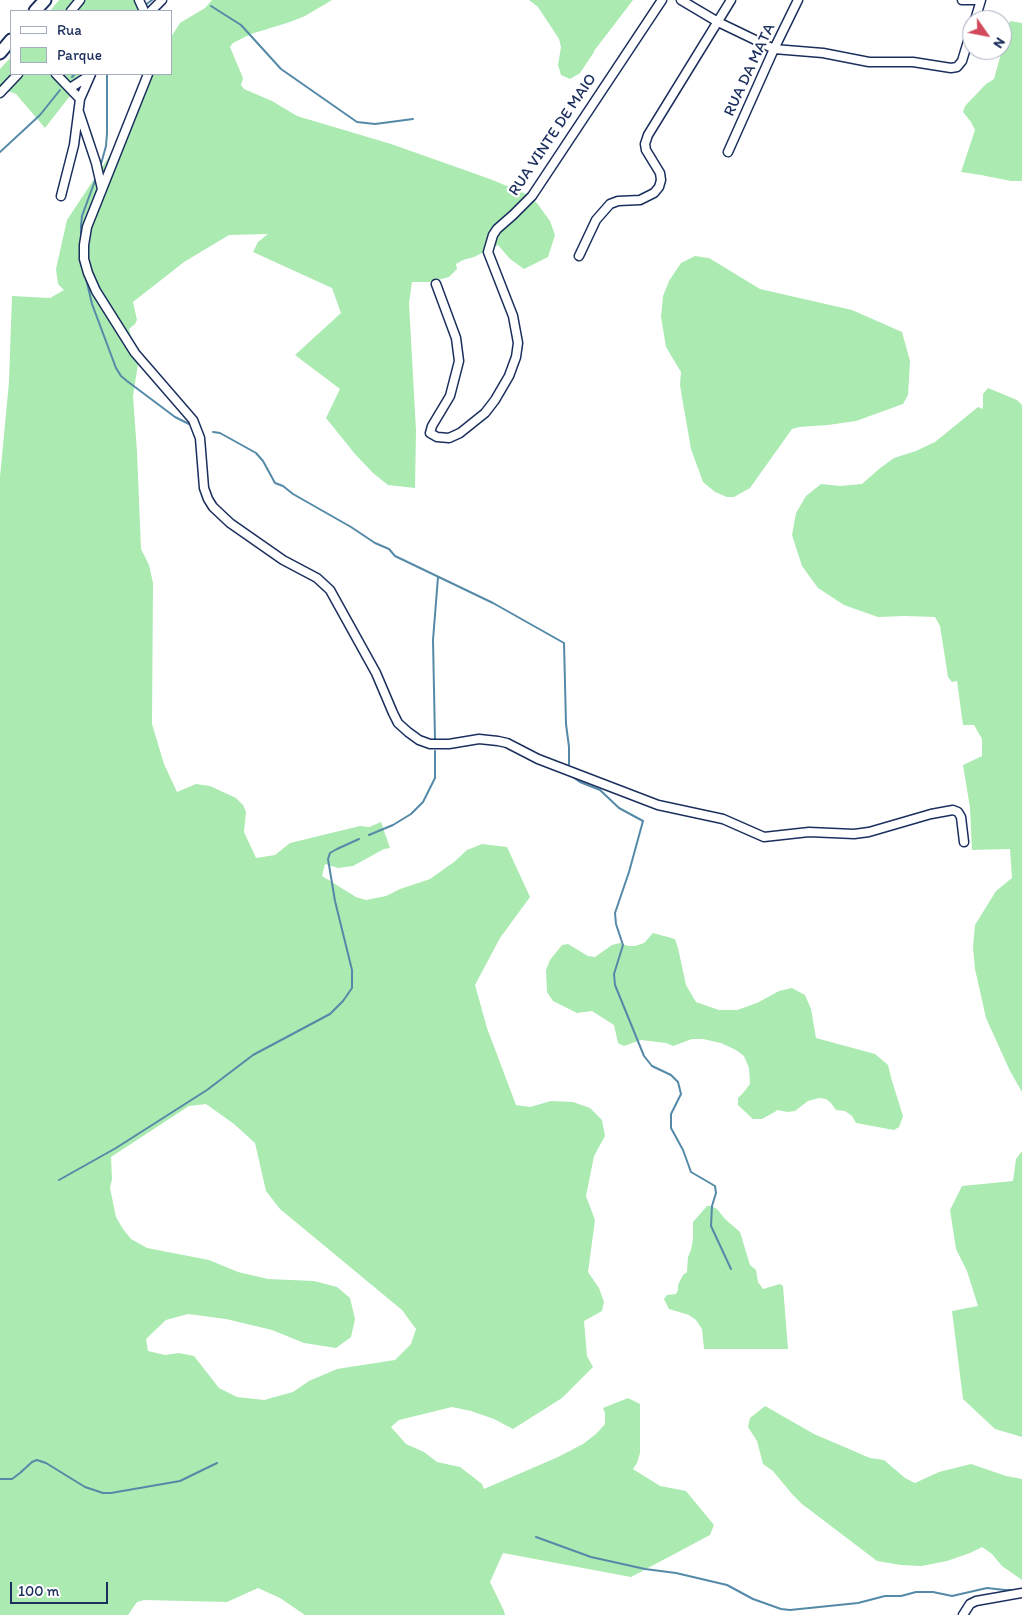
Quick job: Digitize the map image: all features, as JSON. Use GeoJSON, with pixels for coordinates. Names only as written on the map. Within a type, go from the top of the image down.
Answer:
{"type":"FeatureCollection","features":[{"type":"Feature","properties":{"kind":"highway"},"geometry":{"type":"LineString","coordinates":[[36,10],[45,0]]}},
{"type":"Feature","properties":{"kind":"highway"},"geometry":{"type":"LineString","coordinates":[[0,53],[10,41]]}},
{"type":"Feature","properties":{"kind":"street"},"geometry":{"type":"LineString","coordinates":[[72,10],[80,0]]}},
{"type":"Feature","properties":{"kind":"street"},"geometry":{"type":"LineString","coordinates":[[144,7],[162,0]]}},
{"type":"Feature","properties":{"kind":"street","name":"RUA VINTE DE MAIO"},"geometry":{"type":"LineString","coordinates":[[436,284],[456,338],[459,361],[450,396],[432,426],[430,433],[437,437],[449,438],[474,423],[490,407],[509,376],[516,358],[518,343],[513,316],[488,252],[493,235],[532,196],[662,0]]}},
{"type":"Feature","properties":{"kind":"street"},"geometry":{"type":"LineString","coordinates":[[681,0],[718,22],[774,49],[823,53],[869,62],[923,62],[947,67],[957,67],[960,65],[962,59]]}},
{"type":"Feature","properties":{"kind":"street"},"geometry":{"type":"LineString","coordinates":[[579,256],[596,220],[610,204],[618,201],[640,200],[648,197],[659,187],[660,173],[646,150],[645,144],[648,136],[731,0]]}},
{"type":"Feature","properties":{"kind":"street","name":"RUA DA MATA"},"geometry":{"type":"LineString","coordinates":[[728,152],[798,0]]}},
{"type":"Feature","properties":{"kind":"street"},"geometry":{"type":"LineString","coordinates":[[962,0],[980,0]]}},
{"type":"Feature","properties":{"kind":"street"},"geometry":{"type":"LineString","coordinates":[[0,93],[17,75]]}},
{"type":"Feature","properties":{"kind":"street"},"geometry":{"type":"LineString","coordinates":[[57,75],[80,99]]}},
{"type":"Feature","properties":{"kind":"street"},"geometry":{"type":"LineString","coordinates":[[70,88],[90,75]]}},
{"type":"Feature","properties":{"kind":"street"},"geometry":{"type":"LineString","coordinates":[[61,196],[74,145],[80,99],[91,75]]}},
{"type":"Feature","properties":{"kind":"street"},"geometry":{"type":"LineString","coordinates":[[148,75],[86,227],[84,259],[88,274],[96,291],[135,353],[193,420],[200,438],[204,488],[208,499],[230,523],[282,560],[317,578],[330,590],[376,673],[398,723],[419,740],[430,744],[449,744],[479,740],[507,743],[538,759],[658,805],[732,822],[764,837],[809,832],[838,834],[869,832],[931,814],[953,810],[962,817],[964,842]]}},
{"type":"Feature","properties":{"kind":"street"},"geometry":{"type":"LineString","coordinates":[[78,110],[96,162],[102,188]]}},
{"type":"Feature","properties":{"kind":"street"},"geometry":{"type":"LineString","coordinates":[[963,1615],[970,1604],[976,1601],[1022,1593]]}},
{"type":"Feature","properties":{"kind":"green space"},"geometry":{"type":"Polygon","coordinates":[[[59,0],[142,0],[147,6],[147,10],[51,10],[59,0]]]}},
{"type":"Feature","properties":{"kind":"green space"},"geometry":{"type":"Polygon","coordinates":[[[212,0],[332,0],[305,16],[251,34],[233,43],[230,47],[243,78],[241,85],[244,89],[272,101],[297,116],[391,144],[524,193],[537,203],[550,221],[555,235],[548,257],[524,269],[510,259],[498,245],[456,264],[457,269],[449,277],[431,282],[412,282],[409,303],[416,431],[415,488],[388,485],[373,473],[355,454],[326,418],[340,389],[295,355],[341,313],[332,288],[253,252],[258,242],[268,234],[229,235],[184,262],[133,302],[137,320],[129,329],[140,351],[133,396],[141,549],[149,565],[153,583],[152,724],[164,764],[177,792],[196,784],[210,786],[236,798],[243,805],[246,812],[244,832],[256,858],[275,855],[290,843],[360,826],[369,827],[381,822],[390,848],[384,849],[353,866],[338,868],[325,864],[322,876],[356,897],[366,900],[386,896],[430,879],[467,850],[482,844],[507,847],[530,897],[500,938],[475,985],[487,1028],[516,1105],[530,1107],[551,1101],[573,1102],[590,1108],[602,1120],[605,1136],[594,1156],[586,1196],[595,1220],[588,1272],[599,1288],[604,1302],[602,1311],[584,1321],[587,1356],[593,1367],[562,1398],[513,1429],[494,1419],[452,1407],[399,1420],[391,1427],[406,1444],[424,1452],[437,1462],[460,1467],[482,1484],[484,1489],[583,1444],[605,1424],[603,1408],[628,1398],[640,1404],[640,1453],[633,1469],[660,1486],[686,1491],[714,1525],[710,1535],[631,1577],[503,1553],[490,1582],[505,1615],[305,1615],[280,1598],[258,1588],[227,1602],[144,1600],[137,1602],[128,1615],[0,1615],[0,477],[9,382],[12,296],[50,298],[64,290],[58,284],[56,269],[67,220],[112,152],[150,75],[172,75],[172,35],[180,23],[205,8],[212,0]],[[206,1104],[189,1106],[111,1157],[112,1179],[110,1188],[116,1217],[131,1239],[147,1248],[209,1260],[238,1272],[268,1279],[314,1281],[337,1287],[350,1298],[355,1319],[351,1337],[336,1348],[304,1343],[272,1330],[226,1319],[188,1314],[166,1320],[146,1339],[148,1351],[165,1355],[179,1353],[194,1356],[219,1388],[237,1397],[264,1400],[293,1392],[309,1381],[337,1369],[395,1360],[411,1344],[416,1329],[402,1310],[280,1209],[266,1191],[255,1143],[234,1124],[206,1104]]]}},
{"type":"Feature","properties":{"kind":"green space"},"geometry":{"type":"Polygon","coordinates":[[[529,0],[633,0],[594,51],[580,73],[570,79],[561,75],[558,65],[561,47],[559,39],[538,7],[529,0]]]}},
{"type":"Feature","properties":{"kind":"green space"},"geometry":{"type":"Polygon","coordinates":[[[1012,21],[1022,23],[1022,181],[1011,181],[961,172],[975,130],[963,112],[965,106],[986,84],[994,79],[999,60],[1012,60],[1012,21]]]}},
{"type":"Feature","properties":{"kind":"green space"},"geometry":{"type":"Polygon","coordinates":[[[10,58],[10,75],[86,75],[45,128],[16,94],[5,90],[0,94],[0,69],[10,58]]]}},
{"type":"Feature","properties":{"kind":"green space"},"geometry":{"type":"Polygon","coordinates":[[[695,256],[709,258],[760,289],[852,310],[902,332],[910,361],[908,395],[903,404],[856,421],[792,429],[750,488],[734,497],[727,497],[715,492],[703,482],[691,449],[680,385],[681,372],[666,347],[661,317],[663,296],[669,281],[681,263],[695,256]]]}},
{"type":"Feature","properties":{"kind":"green space"},"geometry":{"type":"Polygon","coordinates":[[[988,388],[1017,400],[1022,405],[1022,1092],[1010,1071],[986,1018],[975,969],[973,947],[975,925],[996,891],[1012,878],[1010,849],[972,850],[970,808],[963,765],[982,756],[982,739],[974,725],[963,725],[957,681],[952,682],[948,677],[940,626],[935,617],[878,617],[844,605],[818,588],[802,566],[792,535],[796,513],[806,496],[821,484],[840,486],[862,484],[894,458],[935,442],[978,407],[983,409],[983,394],[988,388]]]}},
{"type":"Feature","properties":{"kind":"green space"},"geometry":{"type":"Polygon","coordinates":[[[653,933],[675,939],[686,985],[696,1002],[719,1010],[737,1010],[757,1003],[779,991],[792,988],[805,995],[811,1009],[816,1038],[875,1054],[888,1065],[903,1116],[899,1127],[894,1130],[856,1123],[852,1116],[845,1111],[836,1110],[826,1099],[819,1098],[808,1101],[795,1111],[778,1110],[762,1119],[753,1119],[738,1105],[738,1098],[750,1084],[749,1068],[744,1056],[736,1050],[721,1043],[703,1039],[692,1039],[673,1046],[666,1043],[641,1040],[624,1046],[618,1043],[614,1025],[592,1011],[577,1013],[553,1001],[547,992],[546,970],[550,960],[562,945],[568,944],[588,956],[595,957],[612,945],[620,943],[635,946],[644,943],[653,933]]]}},
{"type":"Feature","properties":{"kind":"green space"},"geometry":{"type":"Polygon","coordinates":[[[1022,1151],[1022,1437],[995,1429],[963,1399],[952,1311],[978,1306],[967,1271],[956,1249],[950,1210],[962,1186],[1013,1181],[1016,1159],[1022,1151]]]}},
{"type":"Feature","properties":{"kind":"green space"},"geometry":{"type":"Polygon","coordinates":[[[707,1206],[717,1209],[740,1232],[750,1265],[756,1270],[758,1282],[763,1289],[780,1284],[783,1286],[788,1349],[704,1349],[702,1329],[696,1320],[689,1315],[669,1309],[664,1299],[667,1295],[676,1294],[683,1275],[687,1272],[688,1257],[693,1239],[693,1222],[707,1206]]]}},
{"type":"Feature","properties":{"kind":"green space"},"geometry":{"type":"Polygon","coordinates":[[[765,1406],[814,1434],[870,1458],[884,1460],[905,1478],[915,1483],[939,1472],[971,1464],[1006,1476],[1022,1479],[1022,1580],[1002,1566],[992,1554],[982,1547],[947,1561],[922,1566],[877,1561],[802,1504],[773,1471],[763,1464],[757,1441],[748,1427],[750,1418],[765,1406]]]}},
{"type":"Feature","properties":{"kind":"waterway"},"geometry":{"type":"LineString","coordinates":[[144,6],[152,0]]}},
{"type":"Feature","properties":{"kind":"waterway"},"geometry":{"type":"LineString","coordinates":[[211,6],[241,25],[281,69],[357,122],[375,124],[413,119]]}},
{"type":"Feature","properties":{"kind":"waterway"},"geometry":{"type":"LineString","coordinates":[[101,164],[107,133],[107,75]]}},
{"type":"Feature","properties":{"kind":"waterway"},"geometry":{"type":"LineString","coordinates":[[0,152],[40,115],[60,90]]}},
{"type":"Feature","properties":{"kind":"waterway"},"geometry":{"type":"LineString","coordinates":[[81,242],[82,216],[96,178]]}},
{"type":"Feature","properties":{"kind":"waterway"},"geometry":{"type":"LineString","coordinates":[[85,274],[92,304],[116,368],[121,376],[175,417],[189,424]]}},
{"type":"Feature","properties":{"kind":"waterway"},"geometry":{"type":"LineString","coordinates":[[213,432],[220,433],[256,453],[263,461],[275,483],[283,486],[293,494],[375,543],[389,549],[395,556],[493,603],[564,643],[569,765]]}},
{"type":"Feature","properties":{"kind":"waterway"},"geometry":{"type":"LineString","coordinates":[[435,739],[433,640],[438,577]]}},
{"type":"Feature","properties":{"kind":"waterway"},"geometry":{"type":"LineString","coordinates":[[369,835],[393,825],[411,814],[423,802],[435,778],[435,751]]}},
{"type":"Feature","properties":{"kind":"waterway"},"geometry":{"type":"LineString","coordinates":[[570,775],[580,782],[600,790],[619,808],[643,821],[615,913],[616,924],[623,945],[614,974],[615,985],[644,1056],[652,1066],[671,1075],[678,1082],[681,1094],[671,1114],[671,1128],[683,1150],[691,1172],[715,1186],[716,1193],[712,1206],[711,1226],[731,1269]]}},
{"type":"Feature","properties":{"kind":"waterway"},"geometry":{"type":"LineString","coordinates":[[59,1180],[116,1148],[207,1090],[253,1055],[330,1014],[343,1001],[352,988],[352,970],[335,901],[328,859],[330,853],[359,839]]}},
{"type":"Feature","properties":{"kind":"waterway"},"geometry":{"type":"LineString","coordinates":[[0,1479],[12,1479],[37,1460],[46,1463],[85,1487],[103,1493],[111,1493],[180,1481],[217,1463]]}},
{"type":"Feature","properties":{"kind":"waterway"},"geometry":{"type":"LineString","coordinates":[[536,1537],[591,1557],[727,1585],[753,1599],[781,1609],[790,1610],[858,1603],[885,1596],[901,1596],[916,1592],[933,1592],[952,1596],[987,1588],[1020,1590]]}}]}
